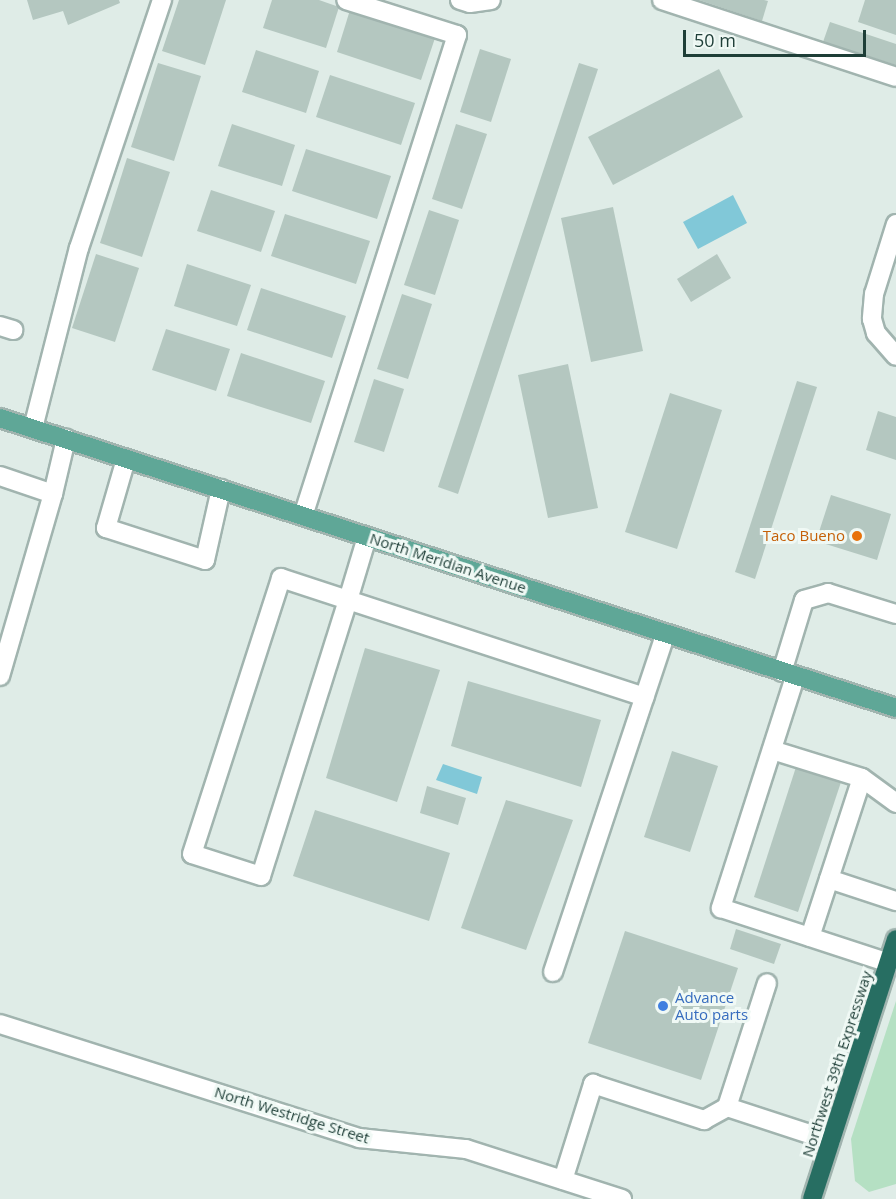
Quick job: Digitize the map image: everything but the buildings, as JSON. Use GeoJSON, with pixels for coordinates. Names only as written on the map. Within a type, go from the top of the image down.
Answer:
{"type":"FeatureCollection","features":[{"type":"Feature","properties":{"kind":"highway","name":"Northwest 39th Expressway"},"geometry":{"type":"LineString","coordinates":[[812,1199],[896,939]]}},
{"type":"Feature","properties":{"kind":"main road","name":"North Meridian Avenue"},"geometry":{"type":"LineString","coordinates":[[0,418],[896,708]]}},
{"type":"Feature","properties":{"kind":"street"},"geometry":{"type":"LineString","coordinates":[[33,428],[79,248],[162,0]]}},
{"type":"Feature","properties":{"kind":"street"},"geometry":{"type":"LineString","coordinates":[[303,516],[457,35],[345,0]]}},
{"type":"Feature","properties":{"kind":"street"},"geometry":{"type":"LineString","coordinates":[[460,0],[470,3],[491,0]]}},
{"type":"Feature","properties":{"kind":"street"},"geometry":{"type":"LineString","coordinates":[[662,0],[896,77]]}},
{"type":"Feature","properties":{"kind":"street"},"geometry":{"type":"LineString","coordinates":[[896,224],[874,294],[872,319],[876,333],[896,356]]}},
{"type":"Feature","properties":{"kind":"street"},"geometry":{"type":"LineString","coordinates":[[0,676],[3,653],[53,494],[66,439]]}},
{"type":"Feature","properties":{"kind":"street"},"geometry":{"type":"LineString","coordinates":[[126,459],[106,528],[205,560],[221,489]]}},
{"type":"Feature","properties":{"kind":"street"},"geometry":{"type":"LineString","coordinates":[[0,476],[53,494]]}},
{"type":"Feature","properties":{"kind":"street"},"geometry":{"type":"LineString","coordinates":[[368,537],[348,600],[261,876],[192,854],[281,578],[348,600],[645,697]]}},
{"type":"Feature","properties":{"kind":"street"},"geometry":{"type":"LineString","coordinates":[[889,963],[721,908],[772,750],[804,600],[828,593],[896,614]]}},
{"type":"Feature","properties":{"kind":"street"},"geometry":{"type":"LineString","coordinates":[[553,972],[666,634]]}},
{"type":"Feature","properties":{"kind":"street"},"geometry":{"type":"LineString","coordinates":[[772,750],[862,778],[896,803]]}},
{"type":"Feature","properties":{"kind":"street"},"geometry":{"type":"LineString","coordinates":[[810,937],[862,778]]}},
{"type":"Feature","properties":{"kind":"street"},"geometry":{"type":"LineString","coordinates":[[829,879],[896,901]]}},
{"type":"Feature","properties":{"kind":"street"},"geometry":{"type":"LineString","coordinates":[[563,1180],[593,1084],[704,1120],[727,1107],[767,983]]}},
{"type":"Feature","properties":{"kind":"street","name":"North Westridge Street"},"geometry":{"type":"LineString","coordinates":[[0,1024],[359,1138],[466,1149],[622,1199]]}},
{"type":"Feature","properties":{"kind":"street"},"geometry":{"type":"LineString","coordinates":[[727,1107],[831,1141]]}},
{"type":"Feature","properties":{"kind":"green space"},"geometry":{"type":"Polygon","coordinates":[[[896,1001],[896,1184],[869,1192],[855,1181],[851,1139],[896,1001]]]}},
{"type":"Feature","properties":{"kind":"water"},"geometry":{"type":"Polygon","coordinates":[[[733,195],[747,223],[698,249],[683,222],[733,195]]]}},
{"type":"Feature","properties":{"kind":"water"},"geometry":{"type":"Polygon","coordinates":[[[443,764],[482,777],[477,794],[436,780],[443,764]]]}},
{"type":"Feature","properties":{"kind":"place","name":"Taco Bueno"},"geometry":{"type":"Point","coordinates":[857,536]}},
{"type":"Feature","properties":{"kind":"place","name":"Advance Auto parts"},"geometry":{"type":"Point","coordinates":[663,1006]}}]}
